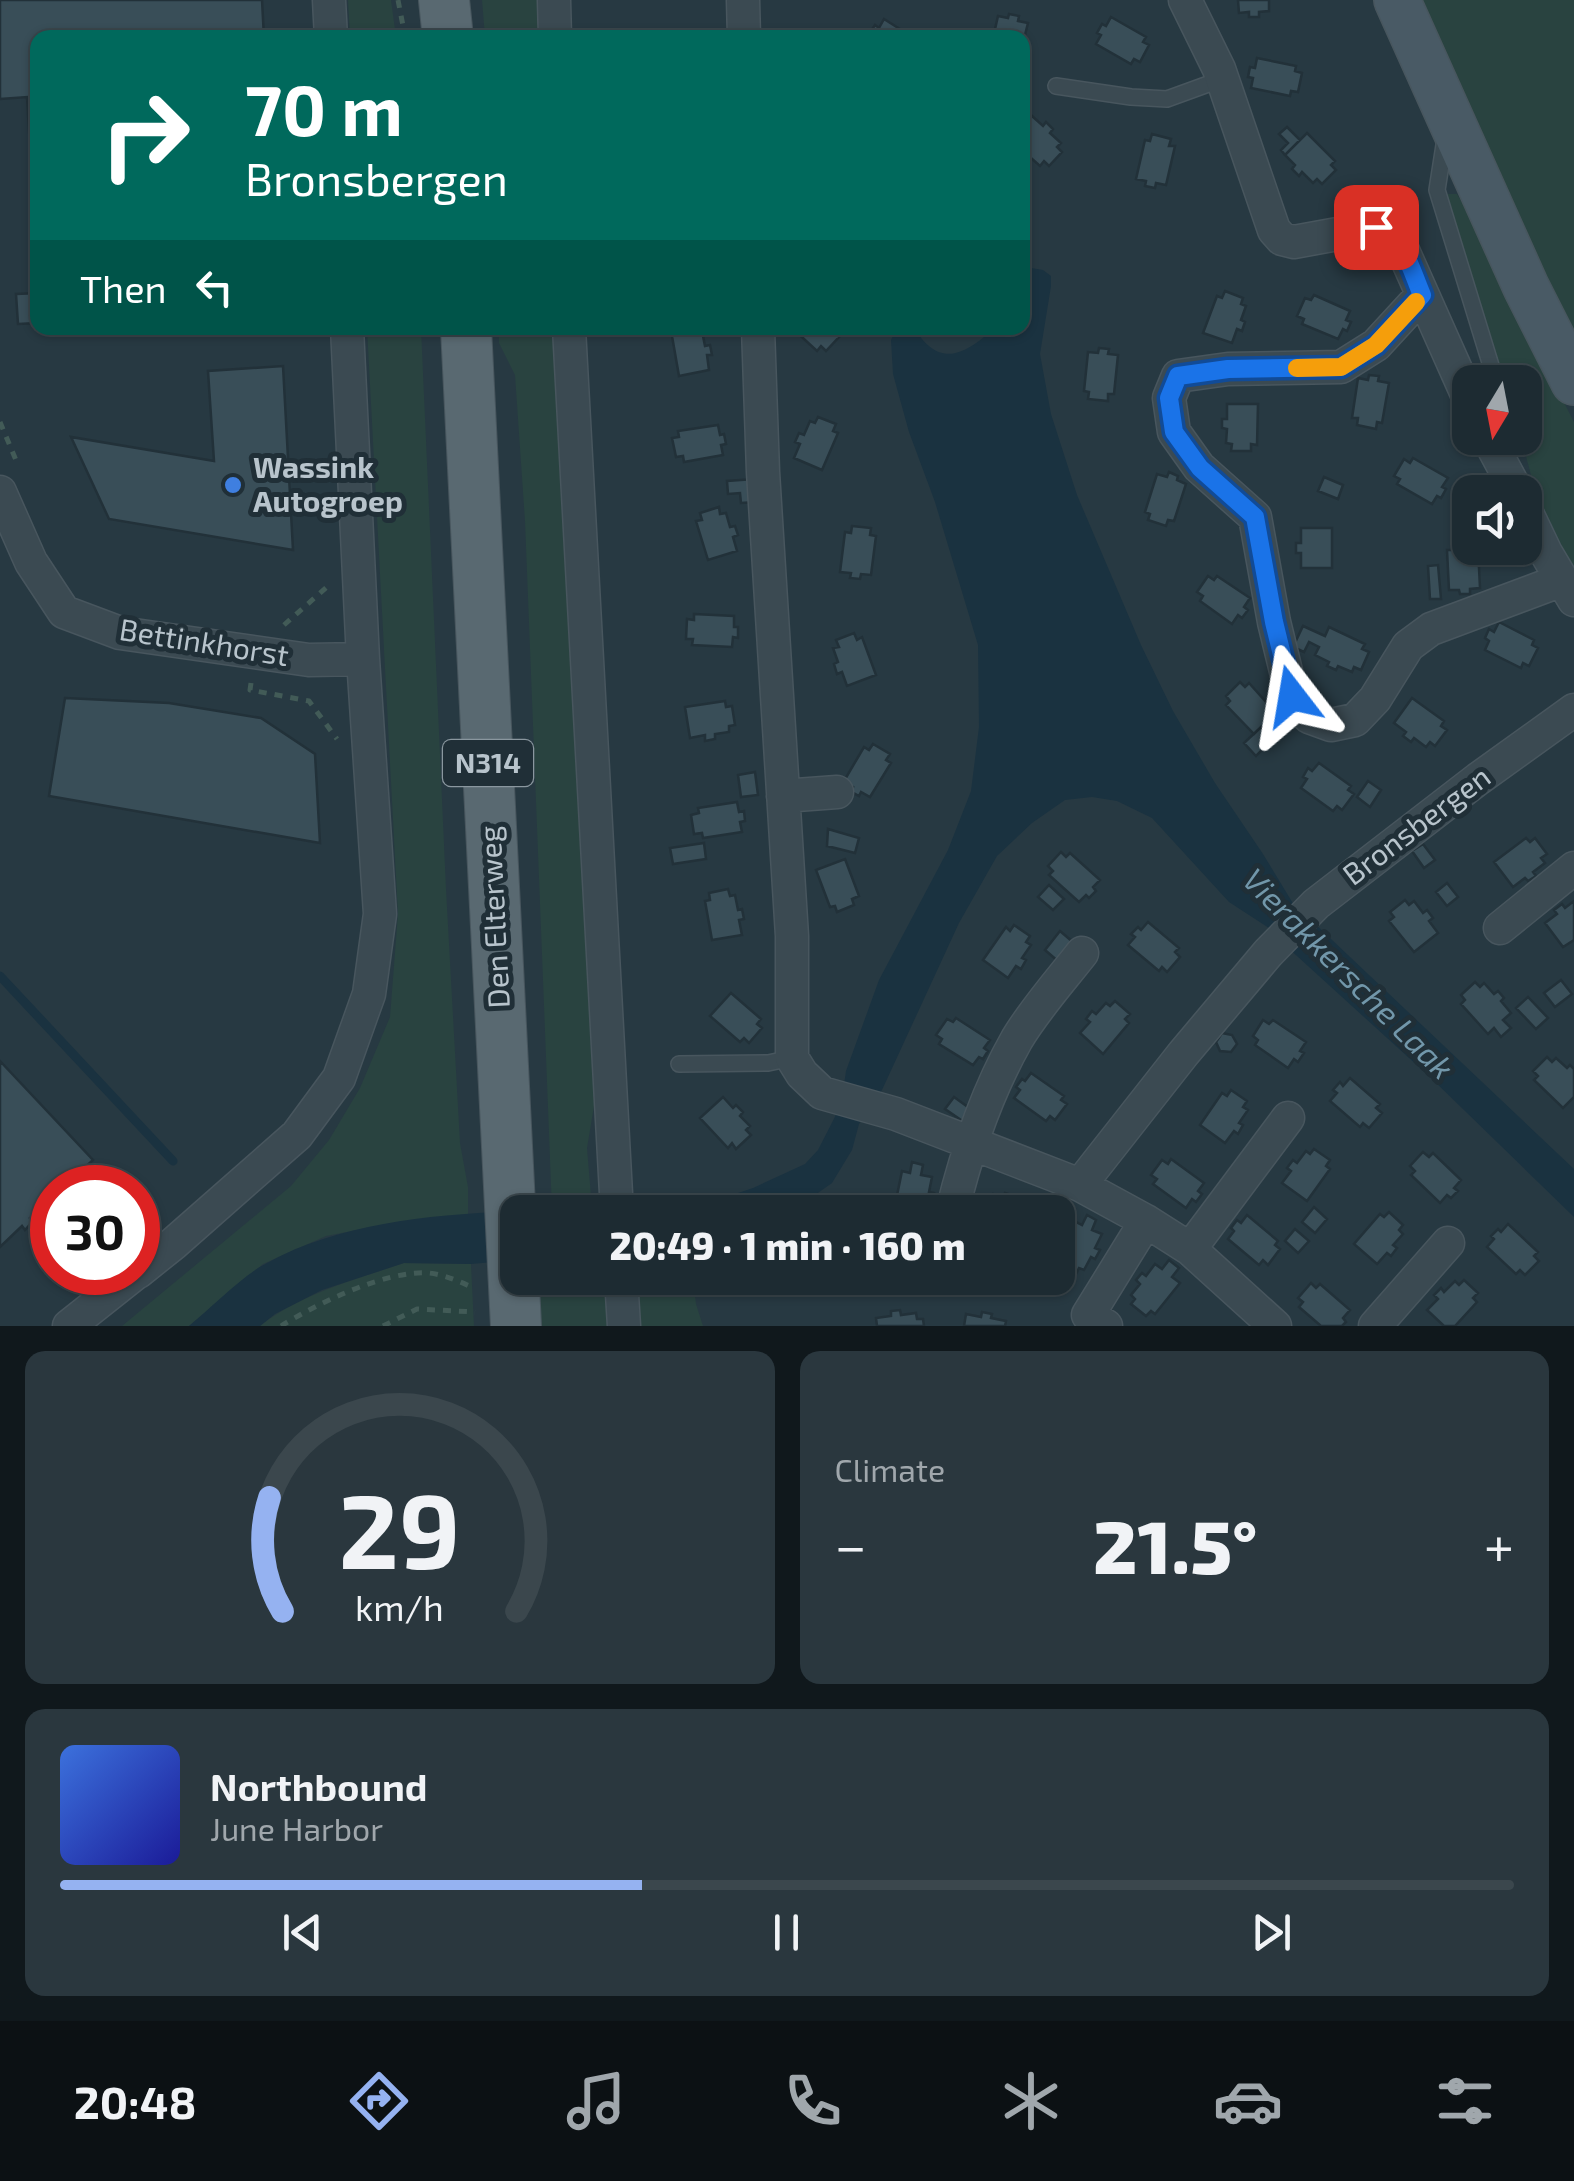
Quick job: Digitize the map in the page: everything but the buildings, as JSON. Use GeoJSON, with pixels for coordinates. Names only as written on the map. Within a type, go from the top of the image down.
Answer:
{"type":"FeatureCollection","features":[{"type":"Feature","properties":{"kind":"main road"},"geometry":{"type":"LineString","coordinates":[[444,0],[447,30]]}},
{"type":"Feature","properties":{"kind":"main road","name":"Den Elterweg"},"geometry":{"type":"LineString","coordinates":[[466,335],[510,1198],[498,1304]]}},
{"type":"Feature","properties":{"kind":"street"},"geometry":{"type":"LineString","coordinates":[[330,0],[332,30]]}},
{"type":"Feature","properties":{"kind":"street"},"geometry":{"type":"LineString","coordinates":[[554,0],[555,30]]}},
{"type":"Feature","properties":{"kind":"street"},"geometry":{"type":"LineString","coordinates":[[743,0],[744,30]]}},
{"type":"Feature","properties":{"kind":"street"},"geometry":{"type":"LineString","coordinates":[[1185,0],[1222,80],[1274,230],[1282,239],[1294,242],[1376,227],[1390,232],[1400,244],[1453,365]]}},
{"type":"Feature","properties":{"kind":"street"},"geometry":{"type":"LineString","coordinates":[[1397,0],[1526,287],[1574,382]]}},
{"type":"Feature","properties":{"kind":"street"},"geometry":{"type":"LineString","coordinates":[[1422,295],[1376,345],[1341,367],[1228,369],[1178,376],[1169,398],[1174,432],[1191,456],[1255,517],[1292,696],[1309,717],[1331,725],[1355,720],[1375,699],[1408,646],[1431,629],[1568,590],[1542,541]]}},
{"type":"Feature","properties":{"kind":"street"},"geometry":{"type":"LineString","coordinates":[[160,1252],[296,1136],[339,1078],[368,994],[380,914],[347,335]]}},
{"type":"Feature","properties":{"kind":"street"},"geometry":{"type":"LineString","coordinates":[[569,335],[616,1195]]}},
{"type":"Feature","properties":{"kind":"street"},"geometry":{"type":"LineString","coordinates":[[758,335],[792,936],[792,1058],[822,1093],[974,1142],[1080,1185],[1146,1221],[1190,1250],[1276,1326]]}},
{"type":"Feature","properties":{"kind":"street","name":"Bettinkhorst"},"geometry":{"type":"LineString","coordinates":[[12,485],[31,562],[64,612],[120,633],[309,660],[363,659]]}},
{"type":"Feature","properties":{"kind":"street","name":"Bronsbergen"},"geometry":{"type":"LineString","coordinates":[[1080,1185],[1183,1054],[1268,953],[1316,904],[1574,710]]}},
{"type":"Feature","properties":{"kind":"street"},"geometry":{"type":"LineString","coordinates":[[783,796],[837,792]]}},
{"type":"Feature","properties":{"kind":"street"},"geometry":{"type":"LineString","coordinates":[[1500,928],[1574,868]]}},
{"type":"Feature","properties":{"kind":"street"},"geometry":{"type":"LineString","coordinates":[[957,1195],[990,1097],[1019,1036],[1082,953]]}},
{"type":"Feature","properties":{"kind":"street"},"geometry":{"type":"LineString","coordinates":[[1190,1250],[1288,1118]]}},
{"type":"Feature","properties":{"kind":"street"},"geometry":{"type":"LineString","coordinates":[[1106,1326],[1088,1314],[1146,1221]]}},
{"type":"Feature","properties":{"kind":"street"},"geometry":{"type":"LineString","coordinates":[[1375,1326],[1448,1242]]}},
{"type":"Feature","properties":{"kind":"street"},"geometry":{"type":"LineString","coordinates":[[69,1326],[108,1295]]}},
{"type":"Feature","properties":{"kind":"street"},"geometry":{"type":"LineString","coordinates":[[622,1295],[624,1326]]}},
{"type":"Feature","properties":{"kind":"lane"},"geometry":{"type":"LineString","coordinates":[[1056,86],[1168,99],[1222,80]]}},
{"type":"Feature","properties":{"kind":"lane"},"geometry":{"type":"LineString","coordinates":[[1448,115],[1437,190],[1491,365]]}},
{"type":"Feature","properties":{"kind":"lane"},"geometry":{"type":"LineString","coordinates":[[679,1064],[768,1063],[792,1058]]}},
{"type":"Feature","properties":{"kind":"path"},"geometry":{"type":"LineString","coordinates":[[398,0],[404,30]]}},
{"type":"Feature","properties":{"kind":"path"},"geometry":{"type":"LineString","coordinates":[[0,422],[12,485]]}},
{"type":"Feature","properties":{"kind":"path"},"geometry":{"type":"LineString","coordinates":[[336,578],[280,629],[262,626],[250,690],[309,701],[340,742]]}},
{"type":"Feature","properties":{"kind":"path"},"geometry":{"type":"LineString","coordinates":[[281,1326],[364,1286],[426,1273],[448,1277],[498,1304]]}},
{"type":"Feature","properties":{"kind":"path"},"geometry":{"type":"LineString","coordinates":[[382,1326],[417,1308],[498,1304]]}},
{"type":"Feature","properties":{"kind":"green space"},"geometry":{"type":"Polygon","coordinates":[[[348,0],[391,0],[395,30],[350,30],[348,0]]]}},
{"type":"Feature","properties":{"kind":"green space"},"geometry":{"type":"Polygon","coordinates":[[[482,0],[543,0],[545,30],[484,30],[482,0]]]}},
{"type":"Feature","properties":{"kind":"green space"},"geometry":{"type":"Polygon","coordinates":[[[1416,0],[1574,0],[1574,350],[1416,0]]]}},
{"type":"Feature","properties":{"kind":"green space"},"geometry":{"type":"Polygon","coordinates":[[[1448,194],[1457,194],[1574,422],[1574,570],[1542,507],[1542,475],[1531,475],[1526,455],[1542,455],[1542,365],[1498,365],[1446,204],[1448,194]]]}},
{"type":"Feature","properties":{"kind":"green space"},"geometry":{"type":"Polygon","coordinates":[[[367,335],[421,335],[446,889],[460,1143],[468,1187],[468,1214],[326,1236],[263,1264],[189,1326],[122,1326],[291,1186],[329,1140],[360,1088],[390,1017],[398,914],[367,335]]]}},
{"type":"Feature","properties":{"kind":"green space"},"geometry":{"type":"Polygon","coordinates":[[[499,335],[560,335],[595,1100],[587,1148],[591,1195],[551,1195],[525,521],[515,375],[499,335]]]}},
{"type":"Feature","properties":{"kind":"green space"},"geometry":{"type":"Polygon","coordinates":[[[404,1263],[471,1264],[474,1326],[260,1326],[311,1296],[404,1263]]]}},
{"type":"Feature","properties":{"kind":"green space"},"geometry":{"type":"Polygon","coordinates":[[[536,1295],[611,1295],[612,1326],[538,1326],[536,1295]]]}},
{"type":"Feature","properties":{"kind":"green space"},"geometry":{"type":"Polygon","coordinates":[[[638,1295],[695,1295],[703,1326],[640,1326],[638,1295]]]}},
{"type":"Feature","properties":{"kind":"water"},"geometry":{"type":"Polygon","coordinates":[[[1031,268],[1051,276],[1040,354],[1051,414],[1077,495],[1173,711],[1297,910],[1275,932],[1229,902],[1152,818],[1117,801],[1092,797],[1065,800],[1032,823],[997,856],[959,923],[882,1090],[859,1124],[852,1150],[832,1183],[815,1195],[732,1195],[805,1164],[818,1150],[841,1105],[846,1071],[879,980],[948,850],[971,791],[979,727],[978,645],[935,502],[909,432],[893,374],[891,340],[894,335],[919,335],[946,354],[964,350],[986,335],[1030,335],[1031,268]]]}},
{"type":"Feature","properties":{"kind":"water","name":"Vierakkersche Laak"},"geometry":{"type":"Polygon","coordinates":[[[1311,920],[1574,1169],[1574,1217],[1431,1078],[1286,946],[1311,920]]]}},
{"type":"Feature","properties":{"kind":"water"},"geometry":{"type":"Polygon","coordinates":[[[500,1212],[500,1261],[404,1263],[322,1290],[260,1326],[189,1326],[258,1268],[304,1246],[343,1233],[425,1218],[500,1212]]]}},
{"type":"Feature","properties":{"kind":"waterway"},"geometry":{"type":"LineString","coordinates":[[0,976],[173,1161]]}},
{"type":"Feature","properties":{"kind":"slow traffic"},"geometry":{"type":"LineString","coordinates":[[1297,368],[1341,367],[1376,345],[1416,302]]}},
{"type":"Feature","properties":{"kind":"place","name":"Wassink Autogroep"},"geometry":{"type":"Point","coordinates":[233,485]}},
{"type":"Feature","properties":{"kind":"route"},"geometry":{"type":"LineString","coordinates":[[1292,696],[1255,517],[1200,468],[1174,432],[1169,398],[1178,376],[1228,369],[1341,367],[1376,345],[1422,295],[1400,244],[1390,232],[1376,227]]}}]}
